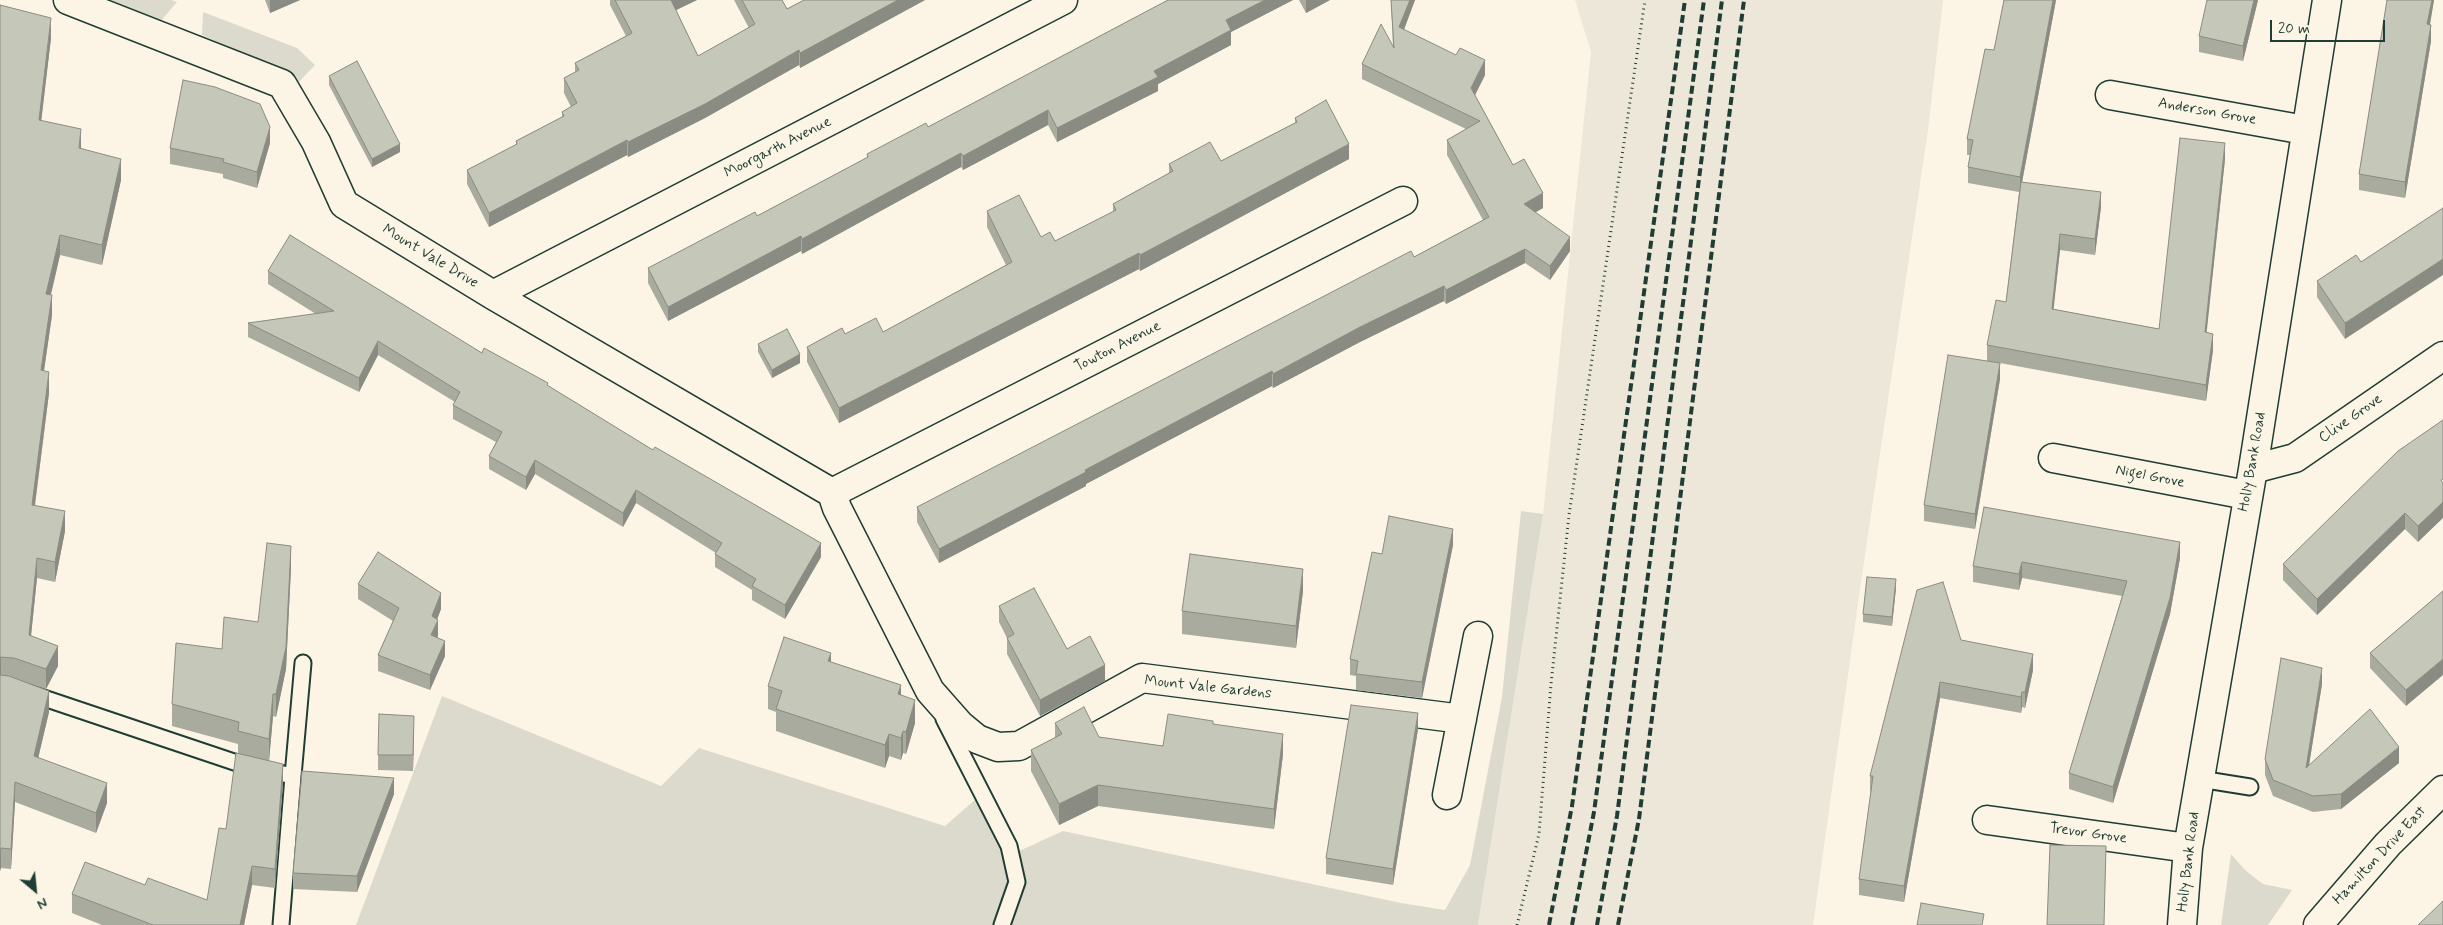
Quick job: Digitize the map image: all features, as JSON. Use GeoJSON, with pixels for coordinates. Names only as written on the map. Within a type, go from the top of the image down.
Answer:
{"type":"FeatureCollection","features":[{"type":"Feature","properties":{"kind":"street","name":"Mount Vale Drive"},"geometry":{"type":"LineString","coordinates":[[68,0],[282,84],[316,142],[344,204],[493,295],[832,493]]}},
{"type":"Feature","properties":{"kind":"street","name":"Moorgarth Avenue"},"geometry":{"type":"LineString","coordinates":[[493,295],[1063,0]]}},
{"type":"Feature","properties":{"kind":"street","name":"Holly Bank Road"},"geometry":{"type":"LineString","coordinates":[[2182,925],[2188,848],[2250,482],[2327,0]]}},
{"type":"Feature","properties":{"kind":"street","name":"Anderson Grove"},"geometry":{"type":"LineString","coordinates":[[2110,95],[2305,130]]}},
{"type":"Feature","properties":{"kind":"street","name":"Towton Avenue"},"geometry":{"type":"LineString","coordinates":[[832,493],[1403,201]]}},
{"type":"Feature","properties":{"kind":"street","name":"Clive Grove"},"geometry":{"type":"LineString","coordinates":[[2250,482],[2296,458],[2443,356]]}},
{"type":"Feature","properties":{"kind":"street","name":"Nigel Grove"},"geometry":{"type":"LineString","coordinates":[[2053,458],[2250,482]]}},
{"type":"Feature","properties":{"kind":"street","name":"Mount Vale Gardens"},"geometry":{"type":"LineString","coordinates":[[832,493],[837,508],[930,691],[971,734],[998,747],[1019,746],[1142,678],[1462,719]]}},
{"type":"Feature","properties":{"kind":"street"},"geometry":{"type":"LineString","coordinates":[[1447,795],[1478,636]]}},
{"type":"Feature","properties":{"kind":"street","name":"Hamilton Drive East"},"geometry":{"type":"LineString","coordinates":[[2318,925],[2388,844],[2443,790]]}},
{"type":"Feature","properties":{"kind":"street","name":"Trevor Grove"},"geometry":{"type":"LineString","coordinates":[[1987,820],[2188,848]]}},
{"type":"Feature","properties":{"kind":"lane"},"geometry":{"type":"LineString","coordinates":[[281,925],[303,663]]}},
{"type":"Feature","properties":{"kind":"lane"},"geometry":{"type":"LineString","coordinates":[[0,686],[12,687],[246,766],[293,776]]}},
{"type":"Feature","properties":{"kind":"lane"},"geometry":{"type":"LineString","coordinates":[[930,691],[1009,846],[1018,882],[1002,925]]}},
{"type":"Feature","properties":{"kind":"lane"},"geometry":{"type":"LineString","coordinates":[[2200,779],[2250,787]]}},
{"type":"Feature","properties":{"kind":"path"},"geometry":{"type":"LineString","coordinates":[[1517,925],[1539,834],[1551,684],[1569,515],[1645,0]]}},
{"type":"Feature","properties":{"kind":"shaded area"},"geometry":{"type":"Polygon","coordinates":[[[109,0],[171,0],[177,2],[160,22],[109,0]]]}},
{"type":"Feature","properties":{"kind":"shaded area"},"geometry":{"type":"Polygon","coordinates":[[[1575,0],[1943,0],[1928,130],[1861,582],[1813,925],[1478,925],[1543,514],[1591,52],[1575,0]]]}},
{"type":"Feature","properties":{"kind":"shaded area"},"geometry":{"type":"Polygon","coordinates":[[[203,12],[297,48],[315,65],[298,83],[292,76],[202,35],[203,12]]]}},
{"type":"Feature","properties":{"kind":"shaded area"},"geometry":{"type":"Polygon","coordinates":[[[1521,511],[1543,514],[1478,925],[356,925],[442,696],[661,786],[699,748],[945,826],[977,798],[1006,857],[1063,831],[1401,903],[1445,910],[1470,865],[1502,697],[1521,511]]]}},
{"type":"Feature","properties":{"kind":"shaded area"},"geometry":{"type":"Polygon","coordinates":[[[2231,854],[2245,870],[2263,884],[2292,890],[2268,925],[2221,925],[2231,854]]]}},
{"type":"Feature","properties":{"kind":"building"},"geometry":{"type":"Polygon","coordinates":[[[615,0],[671,0],[698,56],[755,24],[742,0],[782,0],[787,9],[804,0],[898,0],[800,53],[799,50],[705,104],[628,142],[627,140],[489,213],[467,170],[517,144],[516,141],[564,116],[562,112],[577,103],[564,78],[579,70],[575,63],[632,33],[615,0]]]}},
{"type":"Feature","properties":{"kind":"building"},"geometry":{"type":"Polygon","coordinates":[[[1168,0],[1265,0],[1226,20],[1231,30],[1154,71],[1158,77],[1057,128],[1048,110],[963,156],[961,153],[802,239],[801,236],[668,307],[648,268],[755,212],[757,216],[868,157],[867,154],[926,123],[928,127],[1168,0]]]}},
{"type":"Feature","properties":{"kind":"building"},"geometry":{"type":"Polygon","coordinates":[[[1391,0],[1410,0],[1399,27],[1456,55],[1460,48],[1485,60],[1471,88],[1513,165],[1524,159],[1543,193],[1524,204],[1570,237],[1550,266],[1525,249],[1446,290],[1444,286],[1360,327],[1273,374],[1272,371],[939,549],[917,507],[1411,251],[1414,257],[1489,217],[1447,140],[1480,121],[1362,64],[1381,24],[1394,48],[1391,0]]]}},
{"type":"Feature","properties":{"kind":"building"},"geometry":{"type":"Polygon","coordinates":[[[2004,0],[2053,0],[2020,177],[1968,167],[1973,140],[1967,139],[1985,49],[1994,50],[2004,0]]]}},
{"type":"Feature","properties":{"kind":"building"},"geometry":{"type":"Polygon","coordinates":[[[2207,0],[2254,0],[2243,46],[2199,36],[2207,0]]]}},
{"type":"Feature","properties":{"kind":"building"},"geometry":{"type":"Polygon","coordinates":[[[2387,0],[2432,0],[2427,24],[2431,25],[2405,182],[2359,174],[2387,0]]]}},
{"type":"Feature","properties":{"kind":"building"},"geometry":{"type":"Polygon","coordinates":[[[0,5],[51,18],[39,120],[81,129],[79,148],[121,159],[102,245],[60,235],[46,294],[52,295],[41,370],[49,372],[32,505],[65,511],[55,562],[37,558],[29,635],[58,646],[46,669],[14,658],[0,657],[0,5]]]}},
{"type":"Feature","properties":{"kind":"building"},"geometry":{"type":"Polygon","coordinates":[[[357,61],[400,144],[372,159],[329,76],[357,61]]]}},
{"type":"Feature","properties":{"kind":"building"},"geometry":{"type":"Polygon","coordinates":[[[183,80],[215,87],[260,104],[270,127],[257,172],[223,162],[224,159],[170,148],[183,80]]]}},
{"type":"Feature","properties":{"kind":"building"},"geometry":{"type":"Polygon","coordinates":[[[1326,100],[1349,144],[1140,255],[1139,253],[839,408],[807,347],[842,328],[845,334],[876,318],[883,332],[1012,262],[987,211],[1019,195],[1041,237],[1050,232],[1055,241],[1116,210],[1113,204],[1173,171],[1169,164],[1210,142],[1221,161],[1297,122],[1295,118],[1326,100]]]}},
{"type":"Feature","properties":{"kind":"building"},"geometry":{"type":"Polygon","coordinates":[[[2180,138],[2225,143],[2205,332],[2213,334],[2206,385],[1987,345],[1996,300],[2006,302],[2021,182],[2101,192],[2095,239],[2060,234],[2052,309],[2159,329],[2180,138]]]}},
{"type":"Feature","properties":{"kind":"building"},"geometry":{"type":"Polygon","coordinates":[[[2443,208],[2443,259],[2345,323],[2317,281],[2356,255],[2361,262],[2443,208]]]}},
{"type":"Feature","properties":{"kind":"building"},"geometry":{"type":"Polygon","coordinates":[[[290,235],[482,353],[484,348],[548,383],[547,385],[653,450],[655,447],[821,543],[785,605],[752,586],[756,579],[715,554],[722,543],[636,490],[623,513],[535,460],[526,477],[489,456],[502,432],[453,405],[460,392],[378,341],[359,378],[248,323],[334,311],[268,271],[290,235]]]}},
{"type":"Feature","properties":{"kind":"building"},"geometry":{"type":"Polygon","coordinates":[[[787,329],[800,354],[772,370],[758,344],[787,329]]]}},
{"type":"Feature","properties":{"kind":"building"},"geometry":{"type":"Polygon","coordinates":[[[1948,355],[2000,363],[1975,514],[1924,505],[1948,355]]]}},
{"type":"Feature","properties":{"kind":"building"},"geometry":{"type":"Polygon","coordinates":[[[2443,420],[2443,479],[2441,480],[2443,483],[2443,502],[2418,526],[2405,513],[2317,599],[2283,564],[2398,451],[2443,420]]]}},
{"type":"Feature","properties":{"kind":"building"},"geometry":{"type":"Polygon","coordinates":[[[1984,507],[2180,542],[2170,598],[2113,787],[2069,773],[2127,581],[2022,562],[2019,574],[1973,566],[1984,507]]]}},
{"type":"Feature","properties":{"kind":"building"},"geometry":{"type":"Polygon","coordinates":[[[1389,516],[1453,529],[1422,682],[1356,674],[1358,661],[1350,659],[1372,552],[1382,554],[1389,516]]]}},
{"type":"Feature","properties":{"kind":"building"},"geometry":{"type":"Polygon","coordinates":[[[267,543],[291,546],[286,647],[276,694],[273,694],[269,739],[238,731],[239,722],[172,704],[176,643],[222,649],[224,617],[258,622],[267,543]]]}},
{"type":"Feature","properties":{"kind":"building"},"geometry":{"type":"Polygon","coordinates":[[[378,552],[441,593],[432,616],[438,620],[431,635],[445,641],[430,675],[378,655],[399,608],[358,584],[378,552]]]}},
{"type":"Feature","properties":{"kind":"building"},"geometry":{"type":"Polygon","coordinates":[[[1190,554],[1303,569],[1296,626],[1182,611],[1190,554]]]}},
{"type":"Feature","properties":{"kind":"building"},"geometry":{"type":"Polygon","coordinates":[[[1867,577],[1896,579],[1892,617],[1863,614],[1867,577]]]}},
{"type":"Feature","properties":{"kind":"building"},"geometry":{"type":"Polygon","coordinates":[[[1943,582],[1961,640],[2033,654],[2025,692],[2022,692],[2021,697],[1940,682],[1904,886],[1859,879],[1873,776],[1870,776],[1917,590],[1943,582]]]}},
{"type":"Feature","properties":{"kind":"building"},"geometry":{"type":"Polygon","coordinates":[[[1034,588],[1067,649],[1090,636],[1105,665],[1040,700],[1007,638],[1014,634],[999,606],[1034,588]]]}},
{"type":"Feature","properties":{"kind":"building"},"geometry":{"type":"Polygon","coordinates":[[[2443,591],[2443,659],[2406,690],[2370,653],[2443,591]]]}},
{"type":"Feature","properties":{"kind":"building"},"geometry":{"type":"Polygon","coordinates":[[[784,637],[831,653],[828,661],[901,685],[898,694],[915,700],[906,732],[903,731],[901,738],[889,734],[885,745],[776,709],[782,691],[768,686],[784,637]]]}},
{"type":"Feature","properties":{"kind":"building"},"geometry":{"type":"Polygon","coordinates":[[[2281,658],[2322,668],[2306,768],[2370,709],[2399,747],[2341,794],[2313,796],[2273,780],[2265,759],[2281,658]]]}},
{"type":"Feature","properties":{"kind":"building"},"geometry":{"type":"Polygon","coordinates":[[[0,675],[9,676],[49,691],[34,756],[107,783],[96,813],[15,782],[11,849],[1,848],[0,851],[0,675]]]}},
{"type":"Feature","properties":{"kind":"building"},"geometry":{"type":"Polygon","coordinates":[[[1351,705],[1418,713],[1393,869],[1326,858],[1351,705]]]}},
{"type":"Feature","properties":{"kind":"building"},"geometry":{"type":"Polygon","coordinates":[[[1084,707],[1099,737],[1163,746],[1168,714],[1213,721],[1213,724],[1283,734],[1274,809],[1098,785],[1059,804],[1031,750],[1062,734],[1055,723],[1084,707]]]}},
{"type":"Feature","properties":{"kind":"building"},"geometry":{"type":"Polygon","coordinates":[[[379,714],[414,716],[413,755],[378,755],[379,714]]]}},
{"type":"Feature","properties":{"kind":"building"},"geometry":{"type":"Polygon","coordinates":[[[236,753],[283,764],[275,869],[252,866],[240,925],[153,925],[72,894],[85,862],[145,885],[148,878],[207,900],[219,828],[226,829],[236,753]]]}},
{"type":"Feature","properties":{"kind":"building"},"geometry":{"type":"Polygon","coordinates":[[[302,771],[394,778],[357,876],[293,873],[302,771]]]}},
{"type":"Feature","properties":{"kind":"building"},"geometry":{"type":"Polygon","coordinates":[[[2050,845],[2106,846],[2104,925],[2047,925],[2050,845]]]}},
{"type":"Feature","properties":{"kind":"building"},"geometry":{"type":"Polygon","coordinates":[[[2443,901],[2443,925],[2418,925],[2443,901]]]}},
{"type":"Feature","properties":{"kind":"building"},"geometry":{"type":"Polygon","coordinates":[[[1921,903],[1984,914],[1982,925],[1917,925],[1921,903]]]}},
{"type":"Feature","properties":{"kind":"railway"},"geometry":{"type":"LineString","coordinates":[[1549,925],[1572,806],[1685,0]]}},
{"type":"Feature","properties":{"kind":"railway"},"geometry":{"type":"LineString","coordinates":[[1572,925],[1594,812],[1704,0]]}},
{"type":"Feature","properties":{"kind":"railway"},"geometry":{"type":"LineString","coordinates":[[1597,925],[1617,816],[1722,0]]}},
{"type":"Feature","properties":{"kind":"railway"},"geometry":{"type":"LineString","coordinates":[[1618,925],[1639,819],[1744,0]]}}]}
